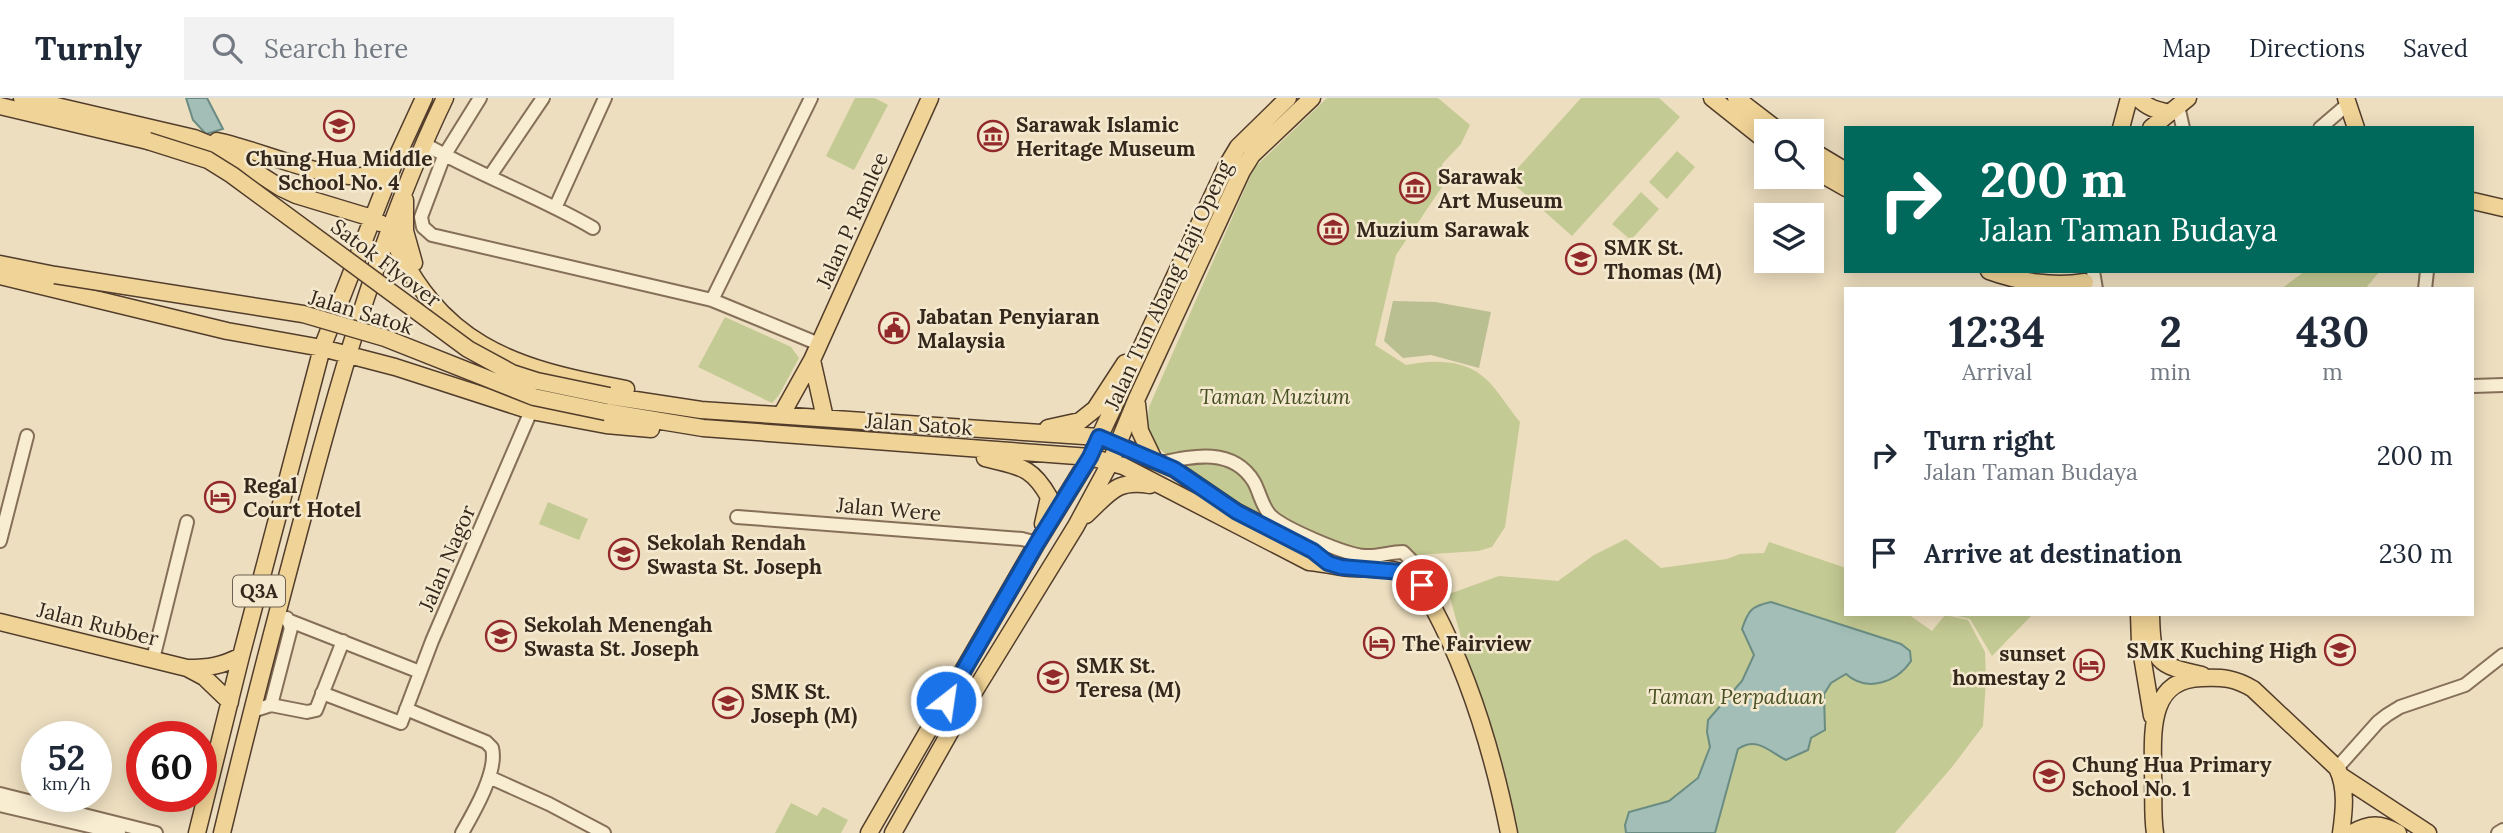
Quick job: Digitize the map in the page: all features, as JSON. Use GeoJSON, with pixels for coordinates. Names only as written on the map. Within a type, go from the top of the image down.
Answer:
{"type":"FeatureCollection","features":[{"type":"Feature","properties":{"kind":"main road"},"geometry":{"type":"LineString","coordinates":[[22,98],[52,102],[194,138],[220,142],[348,176],[373,174],[395,161]]}},
{"type":"Feature","properties":{"kind":"main road"},"geometry":{"type":"LineString","coordinates":[[322,348],[395,161],[424,98]]}},
{"type":"Feature","properties":{"kind":"main road"},"geometry":{"type":"LineString","coordinates":[[222,833],[252,711],[284,615],[346,355],[405,187],[445,98]]}},
{"type":"Feature","properties":{"kind":"main road","name":"Jalan P. Ramlee"},"geometry":{"type":"LineString","coordinates":[[783,412],[812,360],[930,98]]}},
{"type":"Feature","properties":{"kind":"main road","name":"Jalan Tun Abang Haji Openg"},"geometry":{"type":"LineString","coordinates":[[869,833],[1037,543],[1090,457],[1238,147],[1288,98]]}},
{"type":"Feature","properties":{"kind":"main road","name":"Jalan Tun Abang Haji Openg"},"geometry":{"type":"LineString","coordinates":[[893,833],[958,718],[1076,526],[1110,463],[1137,398],[1242,171],[1252,155],[1312,98]]}},
{"type":"Feature","properties":{"kind":"main road"},"geometry":{"type":"LineString","coordinates":[[1712,98],[1754,131]]}},
{"type":"Feature","properties":{"kind":"main road"},"geometry":{"type":"LineString","coordinates":[[1736,98],[1763,119]]}},
{"type":"Feature","properties":{"kind":"main road"},"geometry":{"type":"LineString","coordinates":[[2122,126],[2129,98]]}},
{"type":"Feature","properties":{"kind":"main road"},"geometry":{"type":"LineString","coordinates":[[2138,98],[2154,110],[2179,106]]}},
{"type":"Feature","properties":{"kind":"main road"},"geometry":{"type":"LineString","coordinates":[[2347,101],[2355,126]]}},
{"type":"Feature","properties":{"kind":"main road","name":"Satok Flyover"},"geometry":{"type":"LineString","coordinates":[[0,106],[148,141],[208,160],[484,359],[512,373],[608,404]]}},
{"type":"Feature","properties":{"kind":"main road"},"geometry":{"type":"LineString","coordinates":[[2154,126],[2179,106]]}},
{"type":"Feature","properties":{"kind":"main road"},"geometry":{"type":"LineString","coordinates":[[194,138],[218,148],[281,188],[372,218],[389,230]]}},
{"type":"Feature","properties":{"kind":"main road"},"geometry":{"type":"LineString","coordinates":[[1824,158],[1844,171]]}},
{"type":"Feature","properties":{"kind":"main road"},"geometry":{"type":"LineString","coordinates":[[1824,175],[1844,187]]}},
{"type":"Feature","properties":{"kind":"main road"},"geometry":{"type":"LineString","coordinates":[[405,187],[405,231],[423,292]]}},
{"type":"Feature","properties":{"kind":"main road"},"geometry":{"type":"LineString","coordinates":[[2474,201],[2503,208]]}},
{"type":"Feature","properties":{"kind":"main road","name":"Jalan Satok"},"geometry":{"type":"LineString","coordinates":[[389,230],[423,292],[438,311],[477,341],[505,357],[569,378],[803,416]]}},
{"type":"Feature","properties":{"kind":"main road","name":"Jalan Satok"},"geometry":{"type":"LineString","coordinates":[[0,264],[303,314],[385,338],[534,397],[1099,437],[1158,461],[1237,512],[1313,551],[1328,563]]}},
{"type":"Feature","properties":{"kind":"main road"},"geometry":{"type":"LineString","coordinates":[[1994,273],[2021,287]]}},
{"type":"Feature","properties":{"kind":"main road","name":"Jalan Satok"},"geometry":{"type":"LineString","coordinates":[[0,276],[227,331],[322,348],[407,370],[531,411],[606,425],[659,429],[703,428],[1090,457],[1123,466],[1309,562],[1396,571],[1416,580]]}},
{"type":"Feature","properties":{"kind":"main road"},"geometry":{"type":"LineString","coordinates":[[2007,278],[2065,282],[2089,280]]}},
{"type":"Feature","properties":{"kind":"main road"},"geometry":{"type":"LineString","coordinates":[[1025,433],[1080,421],[1095,409],[1159,310]]}},
{"type":"Feature","properties":{"kind":"main road","name":"Q3A"},"geometry":{"type":"LineString","coordinates":[[196,832],[322,348]]}},
{"type":"Feature","properties":{"kind":"main road"},"geometry":{"type":"LineString","coordinates":[[812,360],[825,418]]}},
{"type":"Feature","properties":{"kind":"main road"},"geometry":{"type":"LineString","coordinates":[[1137,398],[1140,431],[1158,461]]}},
{"type":"Feature","properties":{"kind":"main road","name":"Jalan Satok"},"geometry":{"type":"LineString","coordinates":[[608,404],[703,428]]}},
{"type":"Feature","properties":{"kind":"main road"},"geometry":{"type":"LineString","coordinates":[[946,448],[1022,467],[1036,476],[1049,498],[1037,543]]}},
{"type":"Feature","properties":{"kind":"main road"},"geometry":{"type":"LineString","coordinates":[[1076,526],[1109,493],[1123,484],[1133,482],[1163,487]]}},
{"type":"Feature","properties":{"kind":"main road"},"geometry":{"type":"LineString","coordinates":[[1416,580],[1422,585],[1449,636],[1470,691],[1509,833]]}},
{"type":"Feature","properties":{"kind":"main road"},"geometry":{"type":"LineString","coordinates":[[2139,616],[2140,644],[2153,722],[2154,832]]}},
{"type":"Feature","properties":{"kind":"main road"},"geometry":{"type":"LineString","coordinates":[[2151,616],[2151,644],[2156,655],[2169,667],[2238,680],[2253,689],[2339,772],[2428,833]]}},
{"type":"Feature","properties":{"kind":"main road","name":"Jalan Rubber"},"geometry":{"type":"LineString","coordinates":[[0,622],[187,668],[204,677],[230,702]]}},
{"type":"Feature","properties":{"kind":"main road","name":"Jalan Rubber"},"geometry":{"type":"LineString","coordinates":[[187,668],[223,666],[241,656]]}},
{"type":"Feature","properties":{"kind":"main road"},"geometry":{"type":"LineString","coordinates":[[2153,722],[2159,704],[2175,685],[2192,678],[2215,677]]}},
{"type":"Feature","properties":{"kind":"main road"},"geometry":{"type":"LineString","coordinates":[[2339,772],[2344,795],[2341,833]]}},
{"type":"Feature","properties":{"kind":"main road"},"geometry":{"type":"LineString","coordinates":[[2352,833],[2365,825],[2378,825],[2398,833]]}},
{"type":"Feature","properties":{"kind":"street"},"geometry":{"type":"LineString","coordinates":[[480,98],[444,156],[421,217],[423,227],[432,235],[712,300],[819,344]]}},
{"type":"Feature","properties":{"kind":"street"},"geometry":{"type":"LineString","coordinates":[[490,176],[542,98]]}},
{"type":"Feature","properties":{"kind":"street"},"geometry":{"type":"LineString","coordinates":[[556,206],[606,98]]}},
{"type":"Feature","properties":{"kind":"street"},"geometry":{"type":"LineString","coordinates":[[712,300],[811,98]]}},
{"type":"Feature","properties":{"kind":"street"},"geometry":{"type":"LineString","coordinates":[[2322,126],[2347,101]]}},
{"type":"Feature","properties":{"kind":"street"},"geometry":{"type":"LineString","coordinates":[[2179,106],[2183,126]]}},
{"type":"Feature","properties":{"kind":"street"},"geometry":{"type":"LineString","coordinates":[[423,144],[556,206],[593,228]]}},
{"type":"Feature","properties":{"kind":"street"},"geometry":{"type":"LineString","coordinates":[[2474,386],[2503,385]]}},
{"type":"Feature","properties":{"kind":"street","name":"Jalan Nagor"},"geometry":{"type":"LineString","coordinates":[[322,694],[401,723],[531,411]]}},
{"type":"Feature","properties":{"kind":"street"},"geometry":{"type":"LineString","coordinates":[[0,541],[27,436]]}},
{"type":"Feature","properties":{"kind":"street"},"geometry":{"type":"LineString","coordinates":[[1158,461],[1198,455],[1222,458],[1243,469],[1253,481],[1271,516],[1282,523],[1338,549],[1360,556],[1403,552],[1411,560],[1416,580]]}},
{"type":"Feature","properties":{"kind":"street","name":"Jalan Were"},"geometry":{"type":"LineString","coordinates":[[737,517],[1022,539],[1037,543]]}},
{"type":"Feature","properties":{"kind":"street"},"geometry":{"type":"LineString","coordinates":[[153,659],[187,522]]}},
{"type":"Feature","properties":{"kind":"street"},"geometry":{"type":"LineString","coordinates":[[284,615],[420,672]]}},
{"type":"Feature","properties":{"kind":"street"},"geometry":{"type":"LineString","coordinates":[[271,705],[291,628],[284,615]]}},
{"type":"Feature","properties":{"kind":"street"},"geometry":{"type":"LineString","coordinates":[[252,711],[271,705],[307,712],[316,710],[343,641]]}},
{"type":"Feature","properties":{"kind":"street"},"geometry":{"type":"LineString","coordinates":[[2339,772],[2378,722],[2387,715],[2400,707],[2465,685],[2503,655]]}},
{"type":"Feature","properties":{"kind":"street"},"geometry":{"type":"LineString","coordinates":[[407,709],[486,742],[492,748],[494,754],[489,777],[462,833]]}},
{"type":"Feature","properties":{"kind":"street"},"geometry":{"type":"LineString","coordinates":[[489,777],[549,804],[586,829],[604,833]]}},
{"type":"Feature","properties":{"kind":"street"},"geometry":{"type":"LineString","coordinates":[[0,794],[156,833]]}},
{"type":"Feature","properties":{"kind":"street"},"geometry":{"type":"LineString","coordinates":[[0,805],[119,833]]}},
{"type":"Feature","properties":{"kind":"green space"},"geometry":{"type":"Polygon","coordinates":[[[855,98],[875,98],[888,105],[854,170],[826,156],[855,98]]]}},
{"type":"Feature","properties":{"kind":"green space","name":"Taman Muzium"},"geometry":{"type":"Polygon","coordinates":[[[1327,98],[1438,98],[1470,125],[1461,144],[1442,164],[1444,184],[1396,255],[1375,345],[1406,365],[1445,362],[1473,370],[1492,385],[1520,422],[1505,527],[1492,547],[1478,551],[1357,559],[1334,555],[1311,547],[1245,510],[1183,468],[1156,446],[1147,428],[1149,407],[1254,168],[1327,98]]]}},
{"type":"Feature","properties":{"kind":"green space"},"geometry":{"type":"Polygon","coordinates":[[[1581,98],[1659,98],[1680,117],[1572,236],[1508,179],[1581,98]]]}},
{"type":"Feature","properties":{"kind":"green space"},"geometry":{"type":"Polygon","coordinates":[[[1677,151],[1695,167],[1667,199],[1649,182],[1677,151]]]}},
{"type":"Feature","properties":{"kind":"green space"},"geometry":{"type":"Polygon","coordinates":[[[1641,192],[1659,209],[1631,240],[1612,224],[1641,192]]]}},
{"type":"Feature","properties":{"kind":"green space"},"geometry":{"type":"Polygon","coordinates":[[[2302,273],[2378,273],[2367,287],[2284,287],[2302,273]]]}},
{"type":"Feature","properties":{"kind":"green space"},"geometry":{"type":"Polygon","coordinates":[[[1393,301],[1435,302],[1491,312],[1479,368],[1431,355],[1403,358],[1384,341],[1393,301]]]}},
{"type":"Feature","properties":{"kind":"green space"},"geometry":{"type":"Polygon","coordinates":[[[725,317],[791,347],[799,358],[772,403],[698,367],[725,317]]]}},
{"type":"Feature","properties":{"kind":"green space"},"geometry":{"type":"Polygon","coordinates":[[[548,502],[588,519],[579,540],[539,524],[548,502]]]}},
{"type":"Feature","properties":{"kind":"green space","name":"Taman Perpaduan"},"geometry":{"type":"Polygon","coordinates":[[[1626,539],[1661,568],[1727,559],[1740,554],[1764,553],[1769,542],[1844,567],[1844,616],[1911,616],[1932,631],[1944,616],[1968,620],[1985,652],[1983,726],[1952,767],[1895,833],[1513,833],[1510,812],[1449,594],[1499,576],[1558,581],[1594,555],[1626,539]]]}},
{"type":"Feature","properties":{"kind":"green space"},"geometry":{"type":"Polygon","coordinates":[[[1958,616],[2031,616],[1992,656],[1970,619],[1958,616]]]}},
{"type":"Feature","properties":{"kind":"green space"},"geometry":{"type":"Polygon","coordinates":[[[791,803],[817,816],[823,807],[848,820],[841,833],[775,833],[791,803]]]}},
{"type":"Feature","properties":{"kind":"water"},"geometry":{"type":"Polygon","coordinates":[[[186,98],[207,98],[223,129],[206,134],[193,120],[186,98]]]}},
{"type":"Feature","properties":{"kind":"water"},"geometry":{"type":"Polygon","coordinates":[[[1771,602],[1901,644],[1910,651],[1911,661],[1898,675],[1881,683],[1863,683],[1846,674],[1831,683],[1824,694],[1825,730],[1811,738],[1808,750],[1786,760],[1757,745],[1745,745],[1738,749],[1715,833],[1626,833],[1625,825],[1629,812],[1669,801],[1698,778],[1710,747],[1708,720],[1742,681],[1754,655],[1742,629],[1746,618],[1751,610],[1771,602]]]}},
{"type":"Feature","properties":{"kind":"place","name":"Chung Hua Middle School No. 4"},"geometry":{"type":"Point","coordinates":[339,126]}},
{"type":"Feature","properties":{"kind":"place","name":"Sarawak Islamic Heritage Museum"},"geometry":{"type":"Point","coordinates":[993,136]}},
{"type":"Feature","properties":{"kind":"place","name":"Sarawak Art Museum"},"geometry":{"type":"Point","coordinates":[1415,188]}},
{"type":"Feature","properties":{"kind":"place","name":"Muzium Sarawak"},"geometry":{"type":"Point","coordinates":[1333,229]}},
{"type":"Feature","properties":{"kind":"place","name":"SMK St. Thomas (M)"},"geometry":{"type":"Point","coordinates":[1581,259]}},
{"type":"Feature","properties":{"kind":"place","name":"Jabatan Penyiaran Malaysia"},"geometry":{"type":"Point","coordinates":[894,328]}},
{"type":"Feature","properties":{"kind":"place","name":"Regal Court Hotel"},"geometry":{"type":"Point","coordinates":[220,497]}},
{"type":"Feature","properties":{"kind":"place","name":"Sekolah Rendah Swasta St. Joseph"},"geometry":{"type":"Point","coordinates":[624,554]}},
{"type":"Feature","properties":{"kind":"place","name":"Sekolah Menengah Swasta St. Joseph"},"geometry":{"type":"Point","coordinates":[501,636]}},
{"type":"Feature","properties":{"kind":"place","name":"The Fairview"},"geometry":{"type":"Point","coordinates":[1379,643]}},
{"type":"Feature","properties":{"kind":"place","name":"SMK Kuching High"},"geometry":{"type":"Point","coordinates":[2340,650]}},
{"type":"Feature","properties":{"kind":"place","name":"sunset homestay 2"},"geometry":{"type":"Point","coordinates":[2089,665]}},
{"type":"Feature","properties":{"kind":"place","name":"SMK St. Teresa (M)"},"geometry":{"type":"Point","coordinates":[1053,677]}},
{"type":"Feature","properties":{"kind":"place","name":"SMK St. Joseph (M)"},"geometry":{"type":"Point","coordinates":[728,703]}},
{"type":"Feature","properties":{"kind":"place","name":"Chung Hua Primary School No. 1"},"geometry":{"type":"Point","coordinates":[2049,776]}},
{"type":"Feature","properties":{"kind":"route"},"geometry":{"type":"LineString","coordinates":[[946,701],[1090,457],[1099,437],[1174,469],[1237,512],[1313,551],[1328,563],[1341,567],[1401,572],[1422,585]]}}]}
